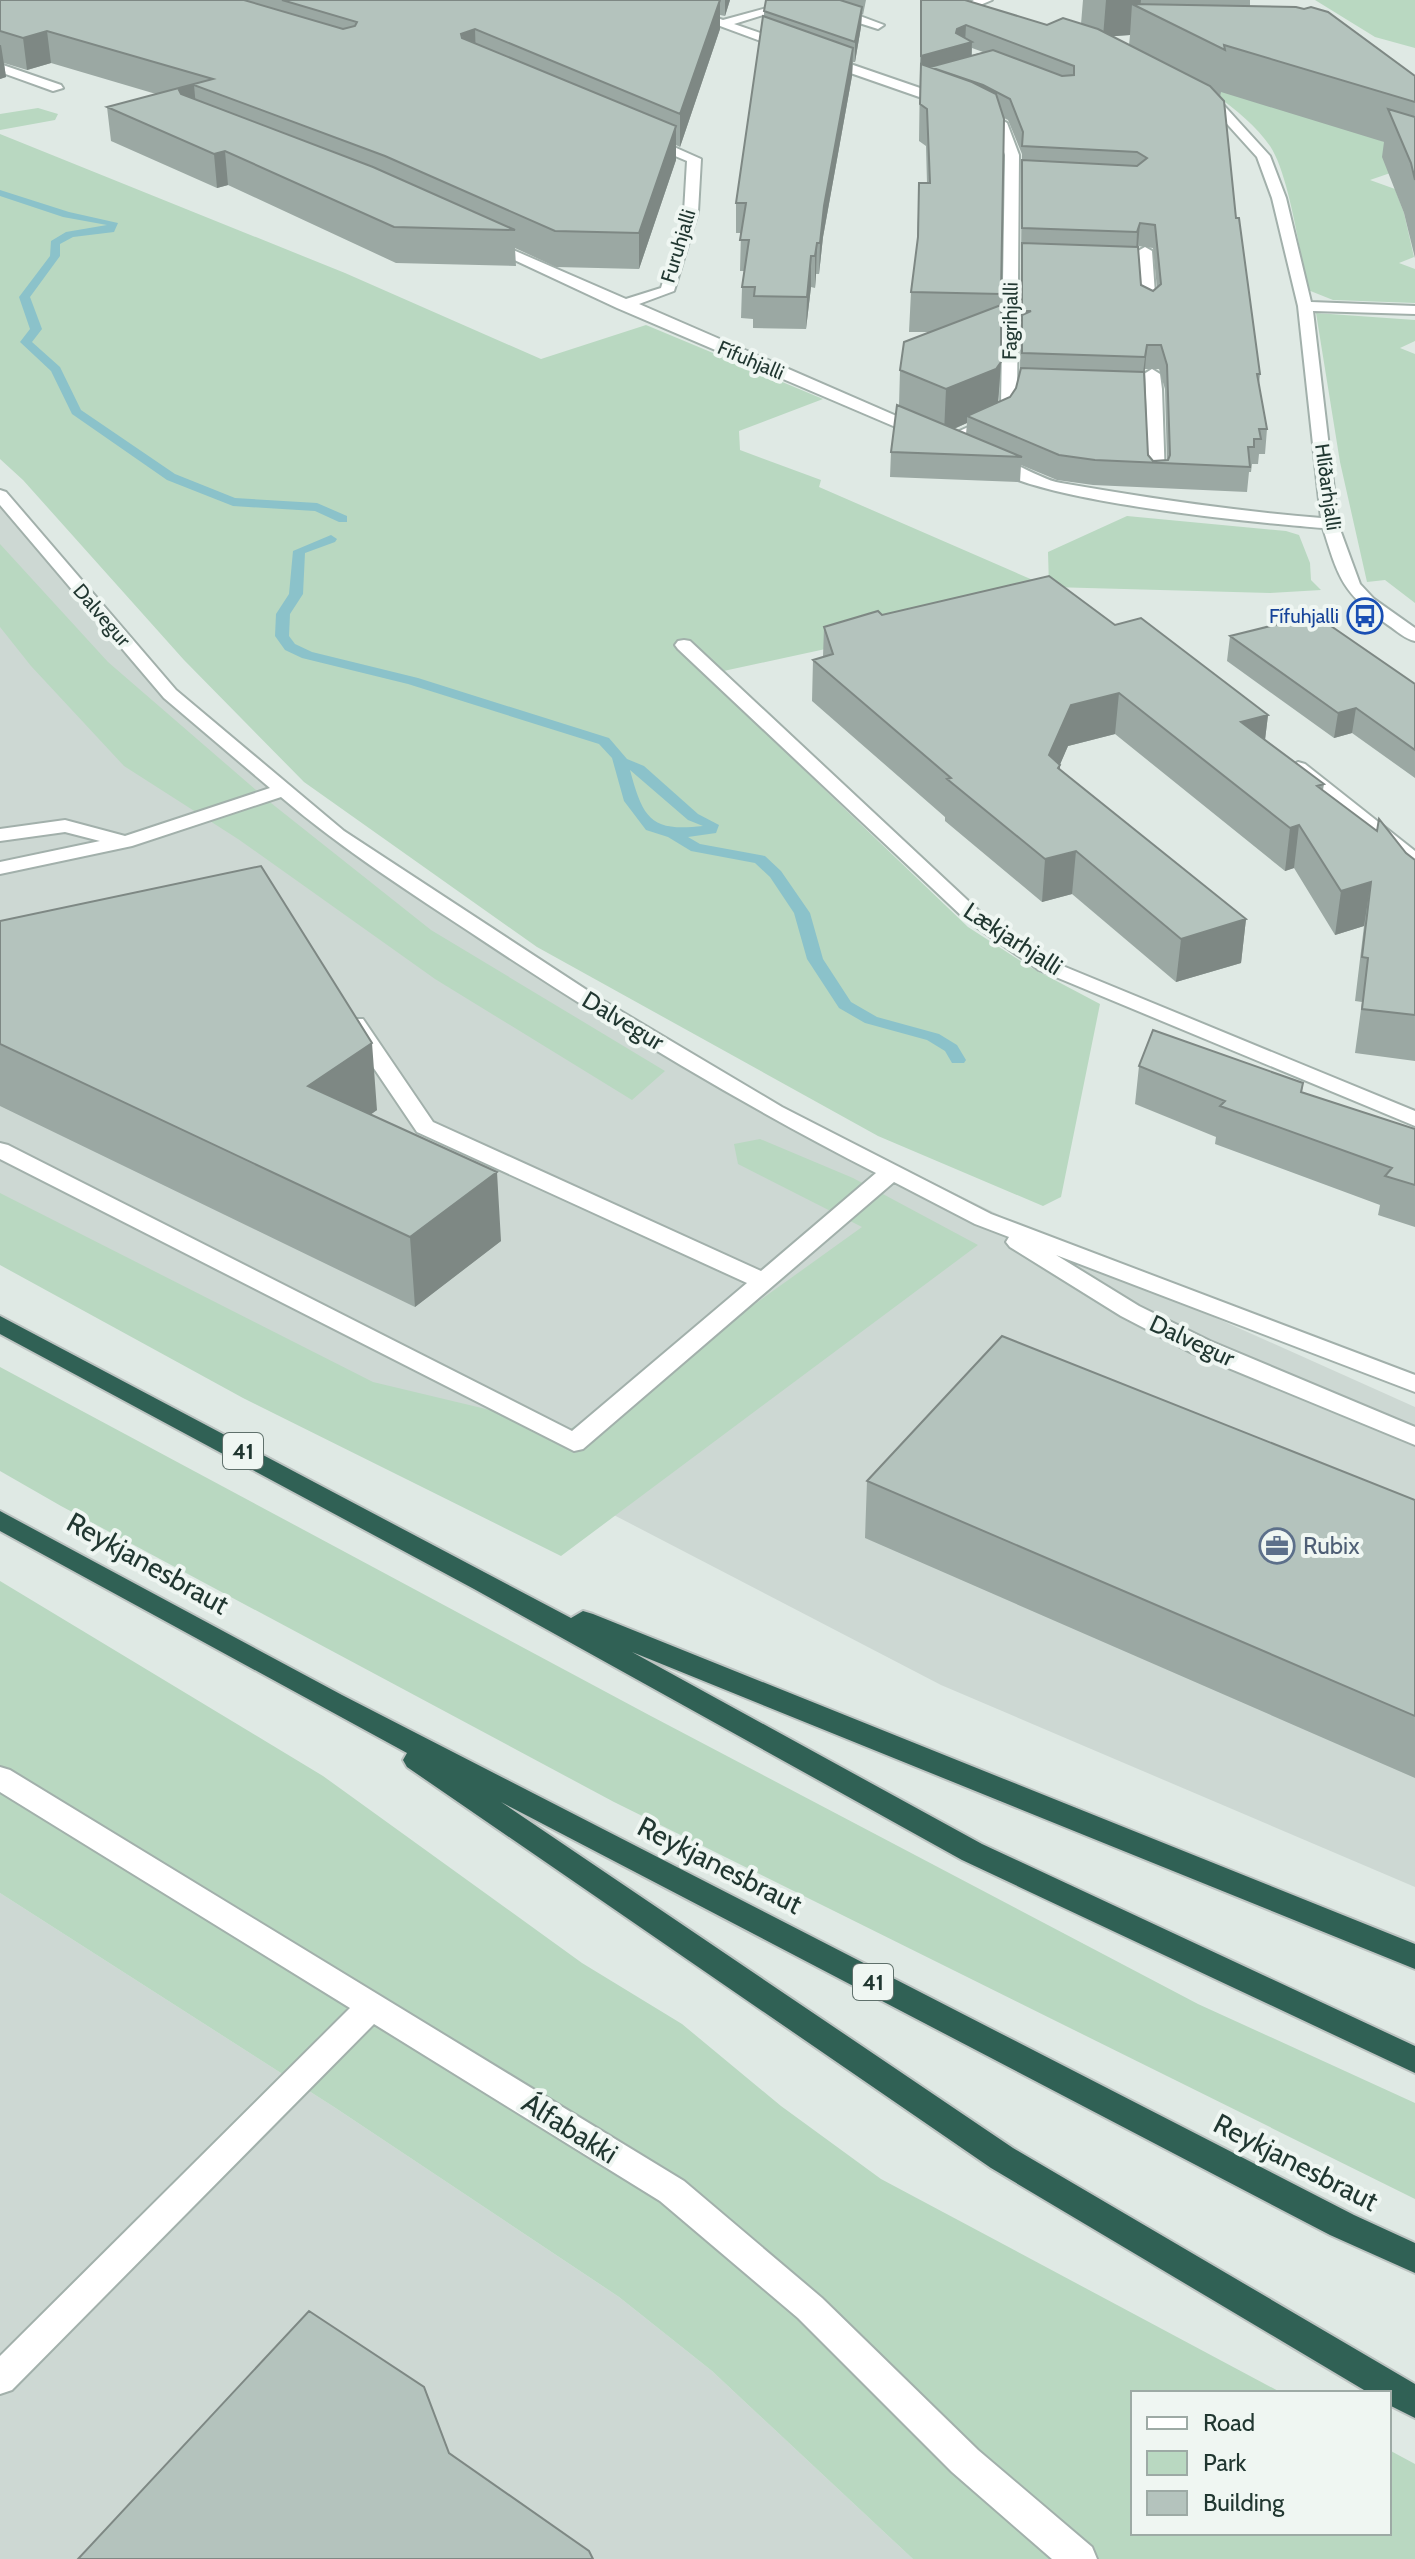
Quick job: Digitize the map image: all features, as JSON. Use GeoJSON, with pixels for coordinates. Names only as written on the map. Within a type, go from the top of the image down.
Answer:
{"type":"FeatureCollection","features":[{"type":"Feature","properties":{"kind":"highway","name":"41"},"geometry":{"type":"LineString","coordinates":[[0,1324],[484,1582],[972,1852],[1415,2060]]}},
{"type":"Feature","properties":{"kind":"highway","name":"Reykjanesbraut"},"geometry":{"type":"LineString","coordinates":[[0,1520],[332,1702],[1314,2210],[1415,2259]]}},
{"type":"Feature","properties":{"kind":"highway"},"geometry":{"type":"LineString","coordinates":[[484,1582],[1415,1957]]}},
{"type":"Feature","properties":{"kind":"highway"},"geometry":{"type":"LineString","coordinates":[[332,1702],[1002,2158],[1415,2402]]}},
{"type":"Feature","properties":{"kind":"street"},"geometry":{"type":"LineString","coordinates":[[973,1],[1001,13]]}},
{"type":"Feature","properties":{"kind":"street"},"geometry":{"type":"LineString","coordinates":[[722,24],[809,3],[878,25]]}},
{"type":"Feature","properties":{"kind":"street","name":"Fagrihjalli"},"geometry":{"type":"LineString","coordinates":[[681,10],[976,112],[1002,126],[1012,155],[1018,258],[1016,384],[1009,406],[1001,418],[943,442]]}},
{"type":"Feature","properties":{"kind":"street"},"geometry":{"type":"LineString","coordinates":[[0,68],[57,88]]}},
{"type":"Feature","properties":{"kind":"street"},"geometry":{"type":"LineString","coordinates":[[906,87],[929,81]]}},
{"type":"Feature","properties":{"kind":"street","name":"Hlíðarhjalli"},"geometry":{"type":"LineString","coordinates":[[1186,88],[1214,102],[1263,156],[1279,198],[1305,306],[1330,524],[1353,587],[1368,603],[1415,636]]}},
{"type":"Feature","properties":{"kind":"street","name":"Furuhjalli"},"geometry":{"type":"LineString","coordinates":[[622,305],[667,291],[691,212],[694,159],[639,136]]}},
{"type":"Feature","properties":{"kind":"street"},"geometry":{"type":"LineString","coordinates":[[1012,175],[1027,176]]}},
{"type":"Feature","properties":{"kind":"street","name":"Fífuhjalli"},"geometry":{"type":"LineString","coordinates":[[466,234],[622,305],[1052,487],[1261,518],[1330,524]]}},
{"type":"Feature","properties":{"kind":"street"},"geometry":{"type":"LineString","coordinates":[[1140,258],[1149,308]]}},
{"type":"Feature","properties":{"kind":"street"},"geometry":{"type":"LineString","coordinates":[[1305,306],[1415,310]]}},
{"type":"Feature","properties":{"kind":"street"},"geometry":{"type":"LineString","coordinates":[[1096,387],[1153,380],[1157,480]]}},
{"type":"Feature","properties":{"kind":"street","name":"Dalvegur"},"geometry":{"type":"LineString","coordinates":[[0,495],[170,694],[337,835],[594,1005],[774,1112],[983,1219],[1069,1275],[1201,1347],[1415,1437]]}},
{"type":"Feature","properties":{"kind":"street","name":"Lækjarhjalli"},"geometry":{"type":"LineString","coordinates":[[684,645],[972,915],[1046,966],[1415,1119]]}},
{"type":"Feature","properties":{"kind":"street"},"geometry":{"type":"LineString","coordinates":[[1277,752],[1415,861]]}},
{"type":"Feature","properties":{"kind":"street"},"geometry":{"type":"LineString","coordinates":[[0,868],[125,842],[283,790]]}},
{"type":"Feature","properties":{"kind":"street"},"geometry":{"type":"LineString","coordinates":[[0,835],[65,826],[95,831],[125,842]]}},
{"type":"Feature","properties":{"kind":"street"},"geometry":{"type":"LineString","coordinates":[[339,1000],[425,1127],[764,1282]]}},
{"type":"Feature","properties":{"kind":"street"},"geometry":{"type":"LineString","coordinates":[[0,1150],[574,1443],[892,1172]]}},
{"type":"Feature","properties":{"kind":"street","name":"Dalvegur"},"geometry":{"type":"LineString","coordinates":[[983,1219],[1415,1384]]}},
{"type":"Feature","properties":{"kind":"street","name":"Álfabakki"},"geometry":{"type":"LineString","coordinates":[[0,1778],[672,2191],[810,2308],[965,2461],[1079,2559]]}},
{"type":"Feature","properties":{"kind":"street"},"geometry":{"type":"LineString","coordinates":[[0,2379],[372,2006]]}},
{"type":"Feature","properties":{"kind":"shaded area"},"geometry":{"type":"Polygon","coordinates":[[[0,490],[173,688],[341,831],[601,1002],[780,1107],[1129,1279],[1415,1407],[1415,1887],[941,1685],[0,1196],[0,490]]]}},
{"type":"Feature","properties":{"kind":"shaded area"},"geometry":{"type":"Polygon","coordinates":[[[0,1893],[334,2107],[619,2297],[712,2371],[913,2559],[0,2559],[0,1893]]]}},
{"type":"Feature","properties":{"kind":"green space"},"geometry":{"type":"Polygon","coordinates":[[[1315,0],[1415,0],[1415,48],[1375,37],[1315,0]]]}},
{"type":"Feature","properties":{"kind":"green space"},"geometry":{"type":"Polygon","coordinates":[[[1150,50],[1387,143],[1399,170],[1370,180],[1395,189],[1404,213],[1414,257],[1399,263],[1415,269],[1415,303],[1333,300],[1308,290],[1283,175],[1270,146],[1230,106],[1150,50]]]}},
{"type":"Feature","properties":{"kind":"green space"},"geometry":{"type":"Polygon","coordinates":[[[38,108],[58,114],[55,120],[0,130],[0,114],[38,108]]]}},
{"type":"Feature","properties":{"kind":"green space"},"geometry":{"type":"Polygon","coordinates":[[[0,134],[345,273],[541,359],[646,325],[823,399],[739,431],[740,450],[821,480],[819,487],[1049,587],[1048,552],[1127,516],[1286,531],[1299,535],[1310,563],[1311,580],[1321,590],[1270,593],[1051,587],[1070,596],[705,675],[968,927],[1030,967],[1100,1004],[1061,1197],[1043,1206],[878,1136],[537,947],[304,782],[184,660],[23,480],[0,459],[0,134]]]}},
{"type":"Feature","properties":{"kind":"green space"},"geometry":{"type":"Polygon","coordinates":[[[1316,313],[1415,320],[1415,341],[1400,348],[1415,354],[1415,603],[1385,580],[1367,582],[1340,462],[1316,313]]]}},
{"type":"Feature","properties":{"kind":"green space"},"geometry":{"type":"Polygon","coordinates":[[[0,544],[108,662],[271,803],[431,930],[665,1071],[632,1100],[435,979],[238,839],[124,766],[31,666],[0,627],[0,544]]]}},
{"type":"Feature","properties":{"kind":"green space"},"geometry":{"type":"Polygon","coordinates":[[[760,1139],[853,1178],[978,1245],[561,1556],[243,1398],[0,1265],[0,1193],[373,1382],[570,1429],[656,1375],[862,1227],[738,1164],[734,1144],[760,1139]]]}},
{"type":"Feature","properties":{"kind":"green space"},"geometry":{"type":"Polygon","coordinates":[[[0,1367],[649,1715],[1198,2004],[1415,2103],[1415,2199],[614,1802],[0,1471],[0,1367]]]}},
{"type":"Feature","properties":{"kind":"green space"},"geometry":{"type":"Polygon","coordinates":[[[0,1581],[323,1776],[582,1963],[682,2024],[781,2106],[881,2179],[1278,2391],[1131,2391],[1131,2535],[1391,2535],[1391,2451],[1415,2464],[1415,2559],[913,2559],[712,2371],[619,2297],[334,2107],[0,1893],[0,1581]]]}},
{"type":"Feature","properties":{"kind":"building"},"geometry":{"type":"Polygon","coordinates":[[[0,0],[244,0],[343,29],[355,26],[357,22],[282,0],[720,0],[680,114],[475,29],[461,34],[462,38],[676,126],[639,233],[555,231],[385,156],[194,85],[179,90],[181,94],[373,167],[515,230],[394,227],[225,151],[214,154],[107,107],[213,79],[47,31],[23,38],[0,31],[0,0]]]}},
{"type":"Feature","properties":{"kind":"building"},"geometry":{"type":"Polygon","coordinates":[[[766,0],[840,0],[862,7],[855,42],[764,11],[766,0]]]}},
{"type":"Feature","properties":{"kind":"building"},"geometry":{"type":"Polygon","coordinates":[[[921,0],[965,0],[1047,25],[1063,18],[1098,29],[1210,86],[1224,101],[1236,218],[1239,218],[1260,374],[1257,374],[1267,429],[1259,429],[1261,439],[1254,439],[1254,447],[1248,447],[1250,467],[1095,460],[1059,455],[967,416],[1010,397],[1016,388],[1021,368],[1144,372],[1148,455],[1153,461],[1168,460],[1167,365],[1161,345],[1147,345],[1145,357],[1022,353],[1022,315],[1031,311],[1022,311],[1022,243],[1138,247],[1141,285],[1153,291],[1161,284],[1155,225],[1140,223],[1137,232],[1022,228],[1022,160],[1137,166],[1147,158],[1137,152],[1022,146],[1023,132],[1010,99],[983,85],[930,67],[993,50],[1062,76],[1074,75],[1074,66],[966,25],[957,29],[956,33],[972,42],[921,56],[921,0]]]}},
{"type":"Feature","properties":{"kind":"building"},"geometry":{"type":"Polygon","coordinates":[[[1132,4],[1311,7],[1328,12],[1415,76],[1415,102],[1224,45],[1225,50],[1132,4]]]}},
{"type":"Feature","properties":{"kind":"building"},"geometry":{"type":"Polygon","coordinates":[[[763,16],[853,48],[820,243],[817,243],[815,256],[811,256],[807,297],[754,296],[755,287],[742,287],[749,240],[740,240],[746,203],[736,203],[763,16]]]}},
{"type":"Feature","properties":{"kind":"building"},"geometry":{"type":"Polygon","coordinates":[[[921,64],[996,94],[1004,119],[1001,294],[911,292],[918,237],[919,183],[930,183],[927,109],[920,104],[921,64]]]}},
{"type":"Feature","properties":{"kind":"building"},"geometry":{"type":"Polygon","coordinates":[[[1388,109],[1415,117],[1415,180],[1411,163],[1388,109]]]}},
{"type":"Feature","properties":{"kind":"building"},"geometry":{"type":"Polygon","coordinates":[[[1001,305],[1001,362],[996,369],[946,389],[900,370],[904,342],[1001,305]]]}},
{"type":"Feature","properties":{"kind":"building"},"geometry":{"type":"Polygon","coordinates":[[[897,405],[1022,457],[891,452],[897,405]]]}},
{"type":"Feature","properties":{"kind":"building"},"geometry":{"type":"Polygon","coordinates":[[[1049,576],[1115,625],[1141,618],[1268,715],[1241,722],[1324,784],[1317,786],[1377,831],[1379,819],[1415,860],[1415,1015],[1362,1009],[1368,958],[1362,957],[1371,882],[1341,891],[1299,825],[1290,828],[1119,693],[1071,705],[1049,755],[1060,765],[1058,768],[1246,919],[1181,939],[1076,851],[1045,859],[947,779],[951,778],[813,660],[833,654],[824,627],[878,611],[882,615],[1049,576]]]}},
{"type":"Feature","properties":{"kind":"building"},"geometry":{"type":"Polygon","coordinates":[[[1315,615],[1415,684],[1415,750],[1356,708],[1338,713],[1230,636],[1315,615]]]}},
{"type":"Feature","properties":{"kind":"building"},"geometry":{"type":"Polygon","coordinates":[[[261,866],[372,1043],[308,1086],[497,1172],[410,1237],[0,1044],[0,921],[261,866]]]}},
{"type":"Feature","properties":{"kind":"building"},"geometry":{"type":"Polygon","coordinates":[[[1153,1030],[1303,1083],[1301,1092],[1415,1129],[1415,1185],[1385,1176],[1392,1168],[1220,1106],[1225,1101],[1139,1066],[1153,1030]]]}},
{"type":"Feature","properties":{"kind":"building"},"geometry":{"type":"Polygon","coordinates":[[[1002,1336],[1415,1500],[1415,1716],[867,1481],[1002,1336]]]}},
{"type":"Feature","properties":{"kind":"building"},"geometry":{"type":"Polygon","coordinates":[[[309,2311],[424,2387],[449,2453],[589,2551],[593,2559],[78,2559],[309,2311]]]}},
{"type":"Feature","properties":{"kind":"waterway"},"geometry":{"type":"LineString","coordinates":[[0,193],[67,215],[113,223],[110,230],[70,234],[55,243],[55,256],[24,297],[36,329],[26,342],[56,369],[76,412],[171,477],[233,502],[317,507],[343,519]]}},
{"type":"Feature","properties":{"kind":"waterway"},"geometry":{"type":"LineString","coordinates":[[331,539],[299,551],[296,594],[283,614],[282,636],[290,647],[307,655],[413,681],[604,741],[620,761]]}},
{"type":"Feature","properties":{"kind":"waterway"},"geometry":{"type":"LineString","coordinates":[[620,761],[639,769],[693,817],[712,825],[711,830],[673,834]]}},
{"type":"Feature","properties":{"kind":"waterway"},"geometry":{"type":"LineString","coordinates":[[620,761],[631,801],[651,827],[673,834]]}},
{"type":"Feature","properties":{"kind":"waterway"},"geometry":{"type":"LineString","coordinates":[[673,834],[696,848],[760,859],[776,874],[802,913],[815,959],[845,1005],[871,1020],[933,1037],[951,1048],[958,1060]]}},
{"type":"Feature","properties":{"kind":"place","name":"Fífuhjalli"},"geometry":{"type":"Point","coordinates":[1365,616]}},
{"type":"Feature","properties":{"kind":"place","name":"Rubix"},"geometry":{"type":"Point","coordinates":[1277,1546]}}]}
